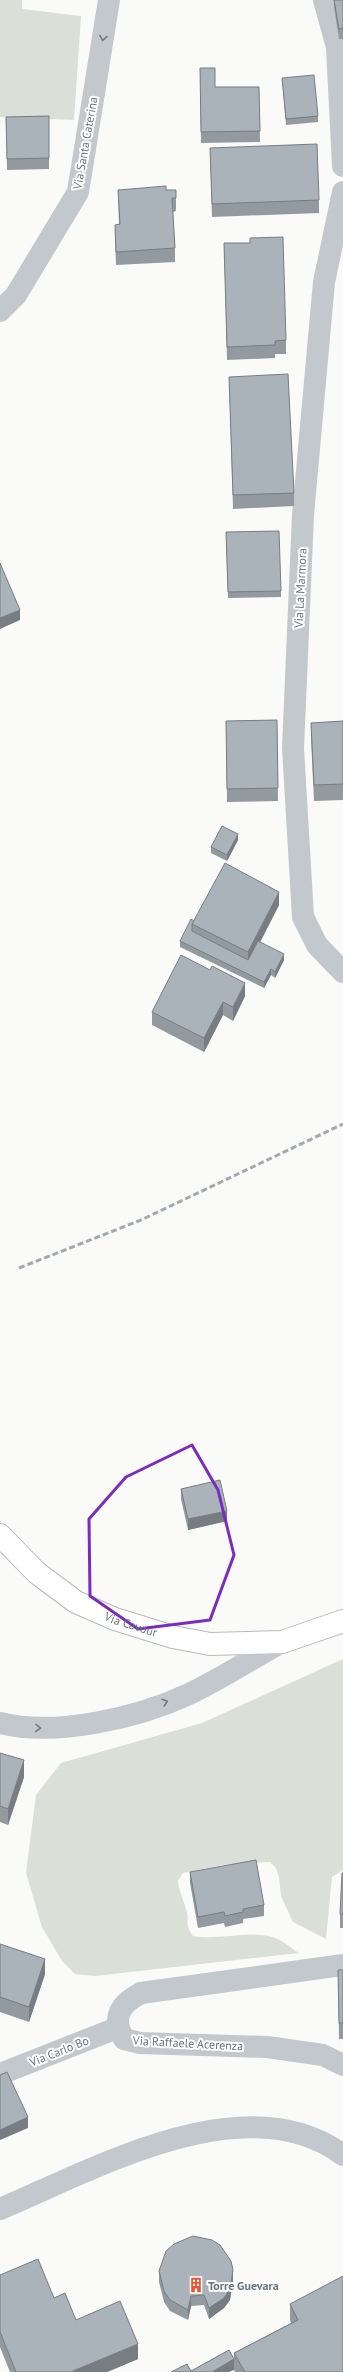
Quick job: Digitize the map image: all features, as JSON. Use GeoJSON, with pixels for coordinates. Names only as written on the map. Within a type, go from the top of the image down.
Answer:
{"type":"FeatureCollection","features":[{"type":"Feature","properties":{"kind":"main road","name":"Via Cavour"},"geometry":{"type":"LineString","coordinates":[[2,1540],[37,1573],[76,1602],[115,1619],[173,1637],[210,1644],[282,1642],[343,1621]]}},
{"type":"Feature","properties":{"kind":"street","name":"Via Santa Caterina"},"geometry":{"type":"LineString","coordinates":[[0,311],[16,295],[78,192],[109,0]]}},
{"type":"Feature","properties":{"kind":"street"},"geometry":{"type":"LineString","coordinates":[[324,0],[337,47],[343,166]]}},
{"type":"Feature","properties":{"kind":"street","name":"Via La Marmora"},"geometry":{"type":"LineString","coordinates":[[343,192],[324,282],[303,515],[292,748],[303,917],[317,945],[343,972]]}},
{"type":"Feature","properties":{"kind":"street","name":"Via Cavour"},"geometry":{"type":"LineString","coordinates":[[0,1723],[18,1728],[55,1728],[116,1719],[189,1694],[282,1642]]}},
{"type":"Feature","properties":{"kind":"street","name":"Via Raffaele Acerenza"},"geometry":{"type":"LineString","coordinates":[[343,1966],[314,1968],[140,1993],[128,2000],[119,2012],[117,2028],[124,2039],[140,2043],[267,2047],[323,2055],[343,2065]]}},
{"type":"Feature","properties":{"kind":"street","name":"Via Carlo Bo"},"geometry":{"type":"LineString","coordinates":[[0,2074],[117,2028]]}},
{"type":"Feature","properties":{"kind":"street"},"geometry":{"type":"LineString","coordinates":[[0,2209],[119,2156],[185,2136],[245,2127],[277,2127],[306,2134],[343,2154]]}},
{"type":"Feature","properties":{"kind":"highlighted area"},"geometry":{"type":"Polygon","coordinates":[[[192,1445],[218,1490],[234,1555],[210,1620],[138,1629],[90,1596],[89,1519],[126,1477],[192,1445]]]}},
{"type":"Feature","properties":{"kind":"shaded area"},"geometry":{"type":"Polygon","coordinates":[[[0,0],[22,0],[22,9],[81,16],[74,120],[0,117],[0,0]]]}},
{"type":"Feature","properties":{"kind":"shaded area"},"geometry":{"type":"Polygon","coordinates":[[[343,1659],[343,1870],[332,1877],[326,1939],[293,1922],[281,1896],[279,1877],[276,1868],[270,1862],[222,1865],[183,1873],[178,1881],[187,1913],[188,1926],[193,1936],[213,1937],[262,1935],[279,1940],[299,1953],[95,1976],[75,1974],[62,1961],[42,1927],[26,1873],[36,1795],[61,1763],[202,1723],[343,1659]]]}},
{"type":"Feature","properties":{"kind":"building"},"geometry":{"type":"Polygon","coordinates":[[[334,0],[343,0],[343,28],[339,29],[334,0]]]}},
{"type":"Feature","properties":{"kind":"building"},"geometry":{"type":"Polygon","coordinates":[[[200,68],[215,68],[215,87],[259,87],[260,131],[201,132],[200,68]]]}},
{"type":"Feature","properties":{"kind":"building"},"geometry":{"type":"Polygon","coordinates":[[[314,75],[318,116],[286,119],[282,78],[314,75]]]}},
{"type":"Feature","properties":{"kind":"building"},"geometry":{"type":"Polygon","coordinates":[[[49,116],[49,158],[7,159],[6,117],[49,116]]]}},
{"type":"Feature","properties":{"kind":"building"},"geometry":{"type":"Polygon","coordinates":[[[317,144],[319,200],[212,204],[210,148],[317,144]]]}},
{"type":"Feature","properties":{"kind":"building"},"geometry":{"type":"Polygon","coordinates":[[[166,186],[166,190],[176,190],[176,198],[172,198],[175,248],[116,252],[115,225],[120,224],[118,190],[166,186]]]}},
{"type":"Feature","properties":{"kind":"building"},"geometry":{"type":"Polygon","coordinates":[[[283,237],[286,340],[275,341],[275,345],[227,347],[224,243],[250,243],[250,238],[283,237]]]}},
{"type":"Feature","properties":{"kind":"building"},"geometry":{"type":"Polygon","coordinates":[[[288,374],[294,493],[233,495],[229,377],[288,374]]]}},
{"type":"Feature","properties":{"kind":"building"},"geometry":{"type":"Polygon","coordinates":[[[279,531],[281,591],[228,592],[226,532],[279,531]]]}},
{"type":"Feature","properties":{"kind":"building"},"geometry":{"type":"Polygon","coordinates":[[[0,563],[20,610],[0,618],[0,563]]]}},
{"type":"Feature","properties":{"kind":"building"},"geometry":{"type":"Polygon","coordinates":[[[277,720],[278,788],[227,789],[226,721],[277,720]]]}},
{"type":"Feature","properties":{"kind":"building"},"geometry":{"type":"Polygon","coordinates":[[[343,721],[343,784],[314,785],[311,723],[343,721]]]}},
{"type":"Feature","properties":{"kind":"building"},"geometry":{"type":"Polygon","coordinates":[[[222,826],[238,834],[227,855],[211,847],[222,826]]]}},
{"type":"Feature","properties":{"kind":"building"},"geometry":{"type":"Polygon","coordinates":[[[225,863],[279,892],[248,952],[192,924],[225,863]]]}},
{"type":"Feature","properties":{"kind":"building"},"geometry":{"type":"Polygon","coordinates":[[[191,919],[194,921],[192,924],[192,931],[248,960],[258,941],[284,954],[275,972],[271,969],[264,982],[180,941],[191,919]]]}},
{"type":"Feature","properties":{"kind":"building"},"geometry":{"type":"Polygon","coordinates":[[[181,955],[210,970],[212,966],[245,983],[233,1007],[223,1002],[204,1038],[152,1012],[181,955]]]}},
{"type":"Feature","properties":{"kind":"building"},"geometry":{"type":"Polygon","coordinates":[[[220,1480],[227,1511],[188,1519],[181,1489],[220,1480]]]}},
{"type":"Feature","properties":{"kind":"building"},"geometry":{"type":"Polygon","coordinates":[[[0,1753],[24,1760],[8,1809],[0,1806],[0,1753]]]}},
{"type":"Feature","properties":{"kind":"building"},"geometry":{"type":"Polygon","coordinates":[[[256,1860],[264,1905],[243,1909],[243,1912],[225,1916],[224,1912],[198,1917],[190,1872],[256,1860]]]}},
{"type":"Feature","properties":{"kind":"building"},"geometry":{"type":"Polygon","coordinates":[[[342,1873],[343,1914],[340,1914],[342,1873]]]}},
{"type":"Feature","properties":{"kind":"building"},"geometry":{"type":"Polygon","coordinates":[[[0,1944],[45,1959],[29,2007],[0,1997],[0,1944]]]}},
{"type":"Feature","properties":{"kind":"building"},"geometry":{"type":"Polygon","coordinates":[[[338,1970],[343,1970],[343,2023],[339,2023],[338,1970]]]}},
{"type":"Feature","properties":{"kind":"building"},"geometry":{"type":"Polygon","coordinates":[[[7,2072],[28,2117],[0,2130],[0,2075],[7,2072]]]}},
{"type":"Feature","properties":{"kind":"building"},"geometry":{"type":"Polygon","coordinates":[[[193,2236],[212,2240],[220,2245],[231,2261],[233,2270],[230,2289],[224,2298],[209,2308],[204,2295],[191,2296],[188,2310],[170,2300],[164,2291],[159,2271],[166,2251],[174,2244],[193,2236]]]}},
{"type":"Feature","properties":{"kind":"building"},"geometry":{"type":"Polygon","coordinates":[[[38,2259],[54,2298],[65,2293],[76,2320],[120,2301],[138,2344],[73,2372],[16,2372],[0,2332],[0,2275],[38,2259]]]}},
{"type":"Feature","properties":{"kind":"building"},"geometry":{"type":"Polygon","coordinates":[[[343,2276],[343,2372],[245,2372],[234,2353],[298,2320],[290,2304],[343,2276]]]}},
{"type":"Feature","properties":{"kind":"building"},"geometry":{"type":"Polygon","coordinates":[[[229,2350],[234,2359],[212,2372],[171,2372],[187,2364],[191,2371],[229,2350]]]}},
{"type":"Feature","properties":{"kind":"railway"},"geometry":{"type":"LineString","coordinates":[[19,1268],[141,1220],[343,1124]]}},
{"type":"Feature","properties":{"kind":"place","name":"Torre Guevara"},"geometry":{"type":"Point","coordinates":[196,2285]}}]}
